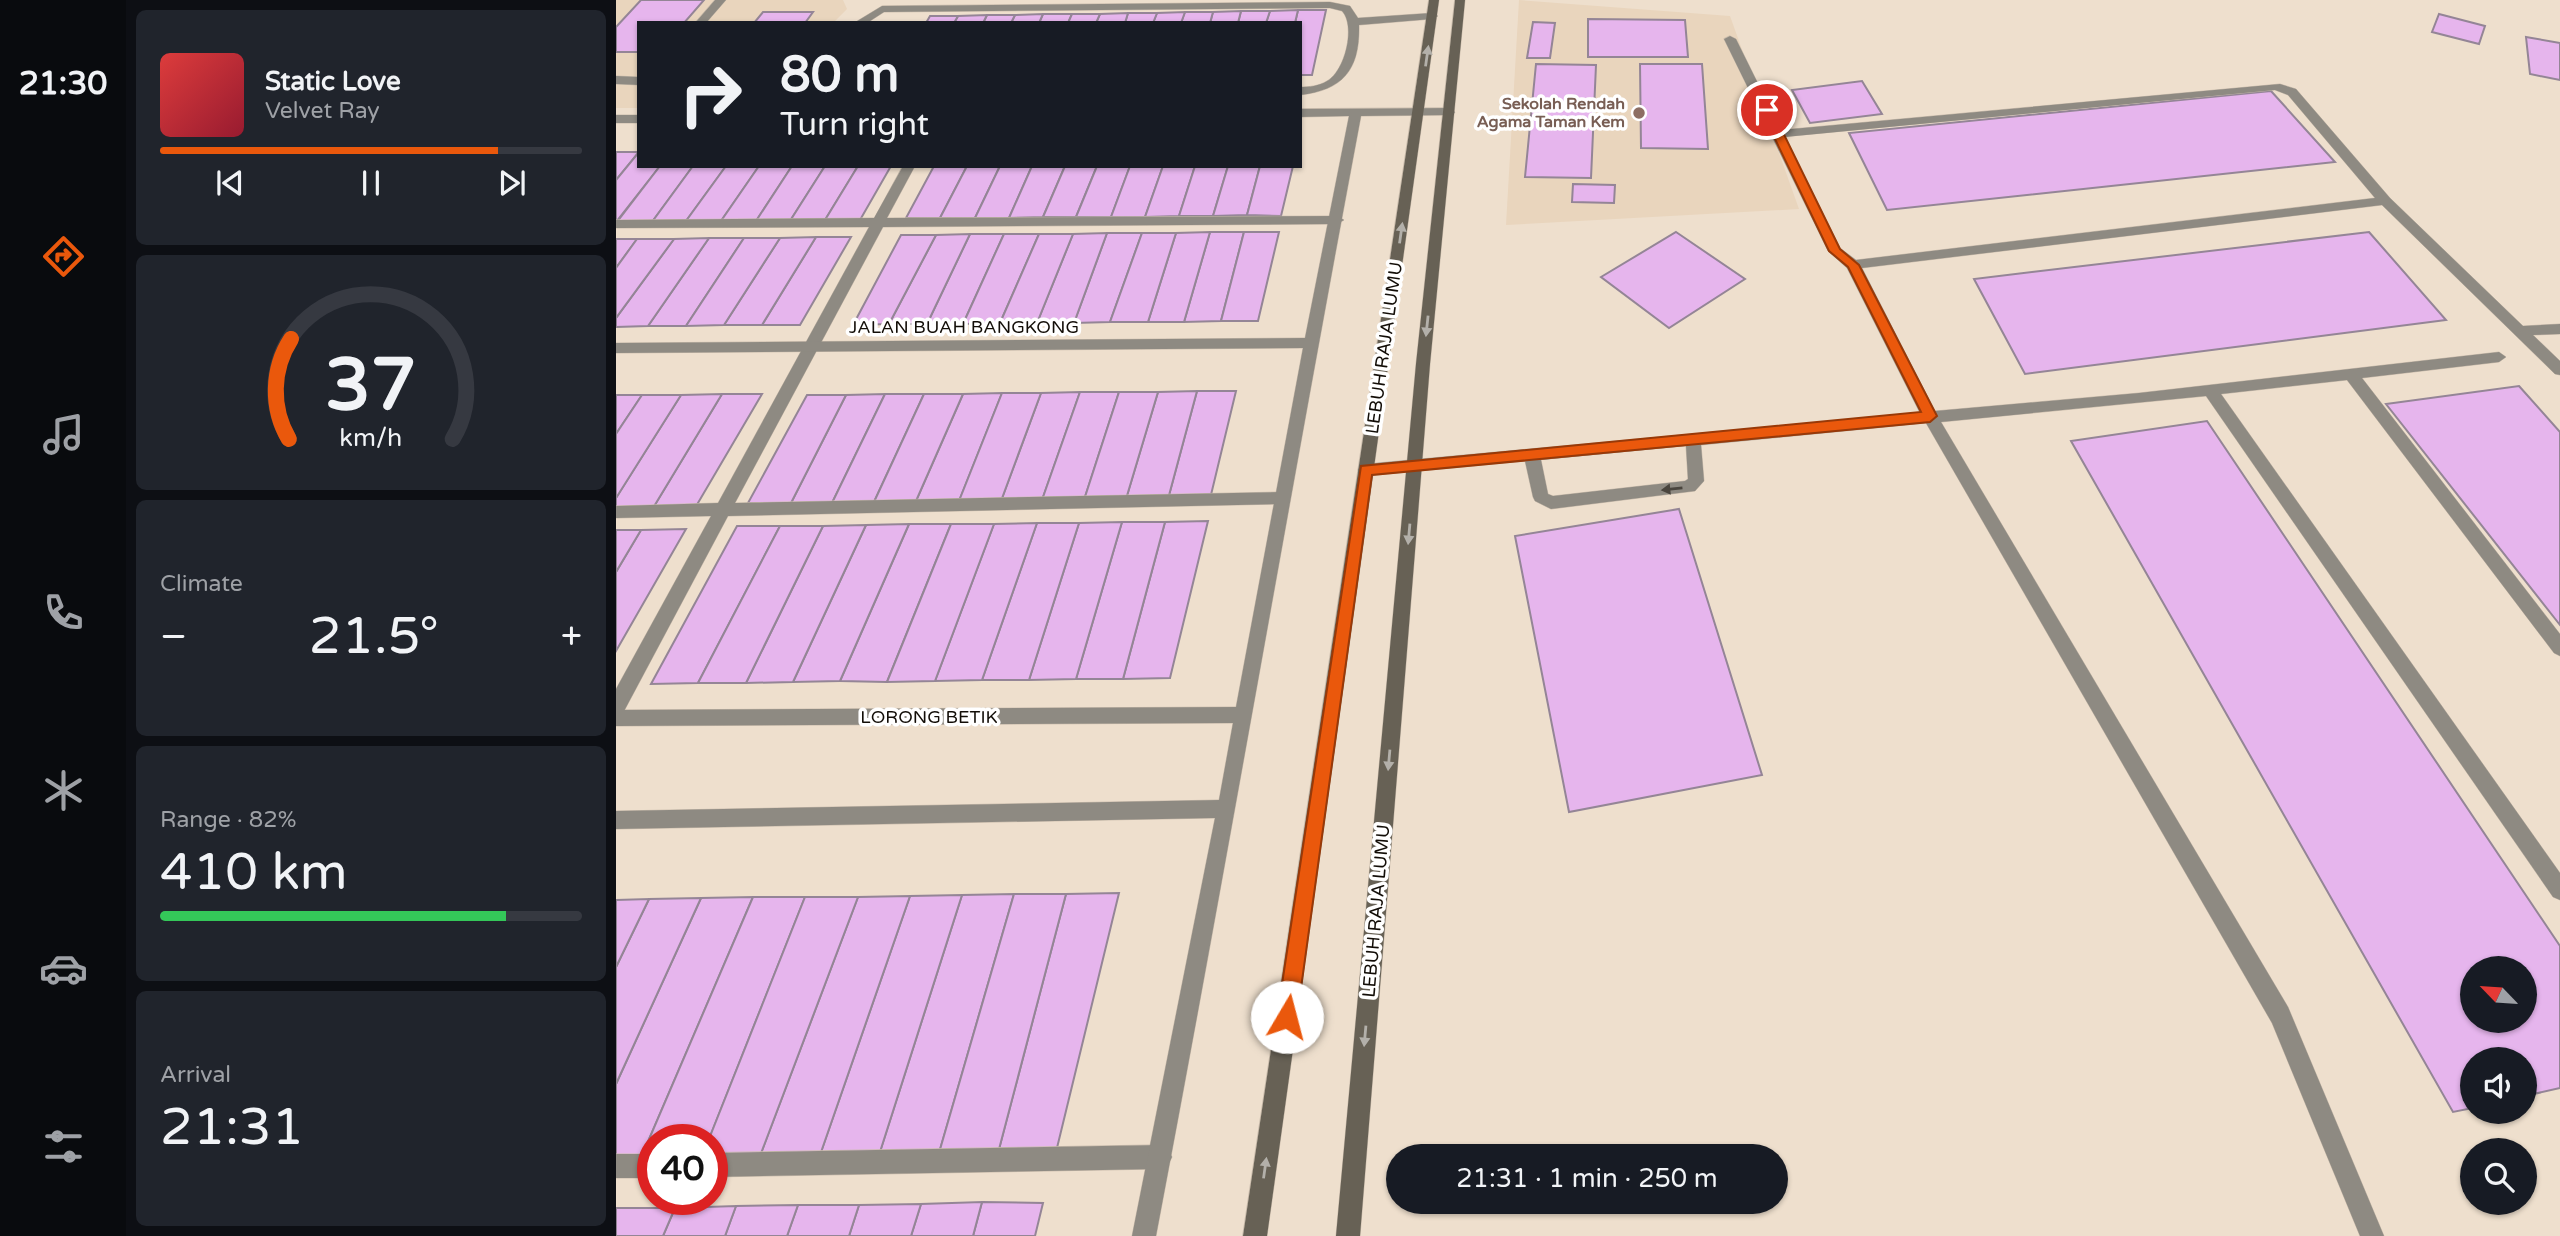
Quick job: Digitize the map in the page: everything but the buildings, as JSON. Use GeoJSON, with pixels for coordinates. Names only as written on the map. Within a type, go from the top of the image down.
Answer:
{"type":"FeatureCollection","features":[{"type":"Feature","properties":{"kind":"street"},"geometry":{"type":"LineString","coordinates":[[702,21],[721,0]]}},
{"type":"Feature","properties":{"kind":"street","name":"LEBUH RAJA LUMU"},"geometry":{"type":"LineString","coordinates":[[1255,1236],[1434,0]]}},
{"type":"Feature","properties":{"kind":"street","name":"LEBUH RAJA LUMU"},"geometry":{"type":"LineString","coordinates":[[1348,1236],[1415,466],[1460,0]]}},
{"type":"Feature","properties":{"kind":"street"},"geometry":{"type":"LineString","coordinates":[[861,21],[882,9],[1330,5],[1344,8],[1351,13],[1354,22],[1349,58],[1342,74],[1335,82],[1323,88],[1302,91]]}},
{"type":"Feature","properties":{"kind":"street"},"geometry":{"type":"LineString","coordinates":[[1354,22],[1433,16]]}},
{"type":"Feature","properties":{"kind":"street"},"geometry":{"type":"LineString","coordinates":[[1730,39],[1835,251],[1853,265],[1930,416],[2280,1015],[2372,1236]]}},
{"type":"Feature","properties":{"kind":"street"},"geometry":{"type":"LineString","coordinates":[[616,80],[637,81]]}},
{"type":"Feature","properties":{"kind":"street"},"geometry":{"type":"LineString","coordinates":[[1779,134],[2276,86],[2292,92],[2385,201],[2560,370]]}},
{"type":"Feature","properties":{"kind":"street"},"geometry":{"type":"LineString","coordinates":[[1144,1236],[1227,809],[1281,498],[1356,112]]}},
{"type":"Feature","properties":{"kind":"street"},"geometry":{"type":"LineString","coordinates":[[1302,113],[1449,112]]}},
{"type":"Feature","properties":{"kind":"street"},"geometry":{"type":"LineString","coordinates":[[616,119],[637,118]]}},
{"type":"Feature","properties":{"kind":"street"},"geometry":{"type":"LineString","coordinates":[[616,707],[908,168]]}},
{"type":"Feature","properties":{"kind":"street"},"geometry":{"type":"LineString","coordinates":[[1853,265],[2385,201]]}},
{"type":"Feature","properties":{"kind":"street"},"geometry":{"type":"LineString","coordinates":[[616,225],[1337,220]]}},
{"type":"Feature","properties":{"kind":"street"},"geometry":{"type":"LineString","coordinates":[[2519,331],[2560,329]]}},
{"type":"Feature","properties":{"kind":"street","name":"JALAN BUAH BANGKONG"},"geometry":{"type":"LineString","coordinates":[[616,348],[1312,343]]}},
{"type":"Feature","properties":{"kind":"street"},"geometry":{"type":"LineString","coordinates":[[1366,470],[2210,390],[2499,357]]}},
{"type":"Feature","properties":{"kind":"street"},"geometry":{"type":"LineString","coordinates":[[2351,374],[2560,648]]}},
{"type":"Feature","properties":{"kind":"street"},"geometry":{"type":"LineString","coordinates":[[2210,390],[2560,890]]}},
{"type":"Feature","properties":{"kind":"street"},"geometry":{"type":"LineString","coordinates":[[1532,455],[1541,497],[1551,503],[1689,487],[1696,481],[1693,439]]}},
{"type":"Feature","properties":{"kind":"street"},"geometry":{"type":"LineString","coordinates":[[616,512],[1281,498]]}},
{"type":"Feature","properties":{"kind":"street","name":"LORONG BETIK"},"geometry":{"type":"LineString","coordinates":[[616,718],[1243,715]]}},
{"type":"Feature","properties":{"kind":"street"},"geometry":{"type":"LineString","coordinates":[[616,820],[1227,809]]}},
{"type":"Feature","properties":{"kind":"street"},"geometry":{"type":"LineString","coordinates":[[728,1165],[1160,1157]]}},
{"type":"Feature","properties":{"kind":"street"},"geometry":{"type":"LineString","coordinates":[[616,1166],[637,1166]]}},
{"type":"Feature","properties":{"kind":"shaded area"},"geometry":{"type":"Polygon","coordinates":[[[616,0],[843,0],[847,9],[835,21],[637,21],[637,108],[616,108],[616,0]]]}},
{"type":"Feature","properties":{"kind":"shaded area","name":"Sekolah Rendah Agama Taman Kem"},"geometry":{"type":"Polygon","coordinates":[[[1519,0],[1730,16],[1799,209],[1506,225],[1519,0]]]}},
{"type":"Feature","properties":{"kind":"place","name":"Sekolah Rendah Agama Taman Kem"},"geometry":{"type":"Point","coordinates":[1639,113]}},
{"type":"Feature","properties":{"kind":"route"},"geometry":{"type":"LineString","coordinates":[[1287,1017],[1366,470],[1930,416],[1853,265],[1835,251],[1767,110]]}}]}
